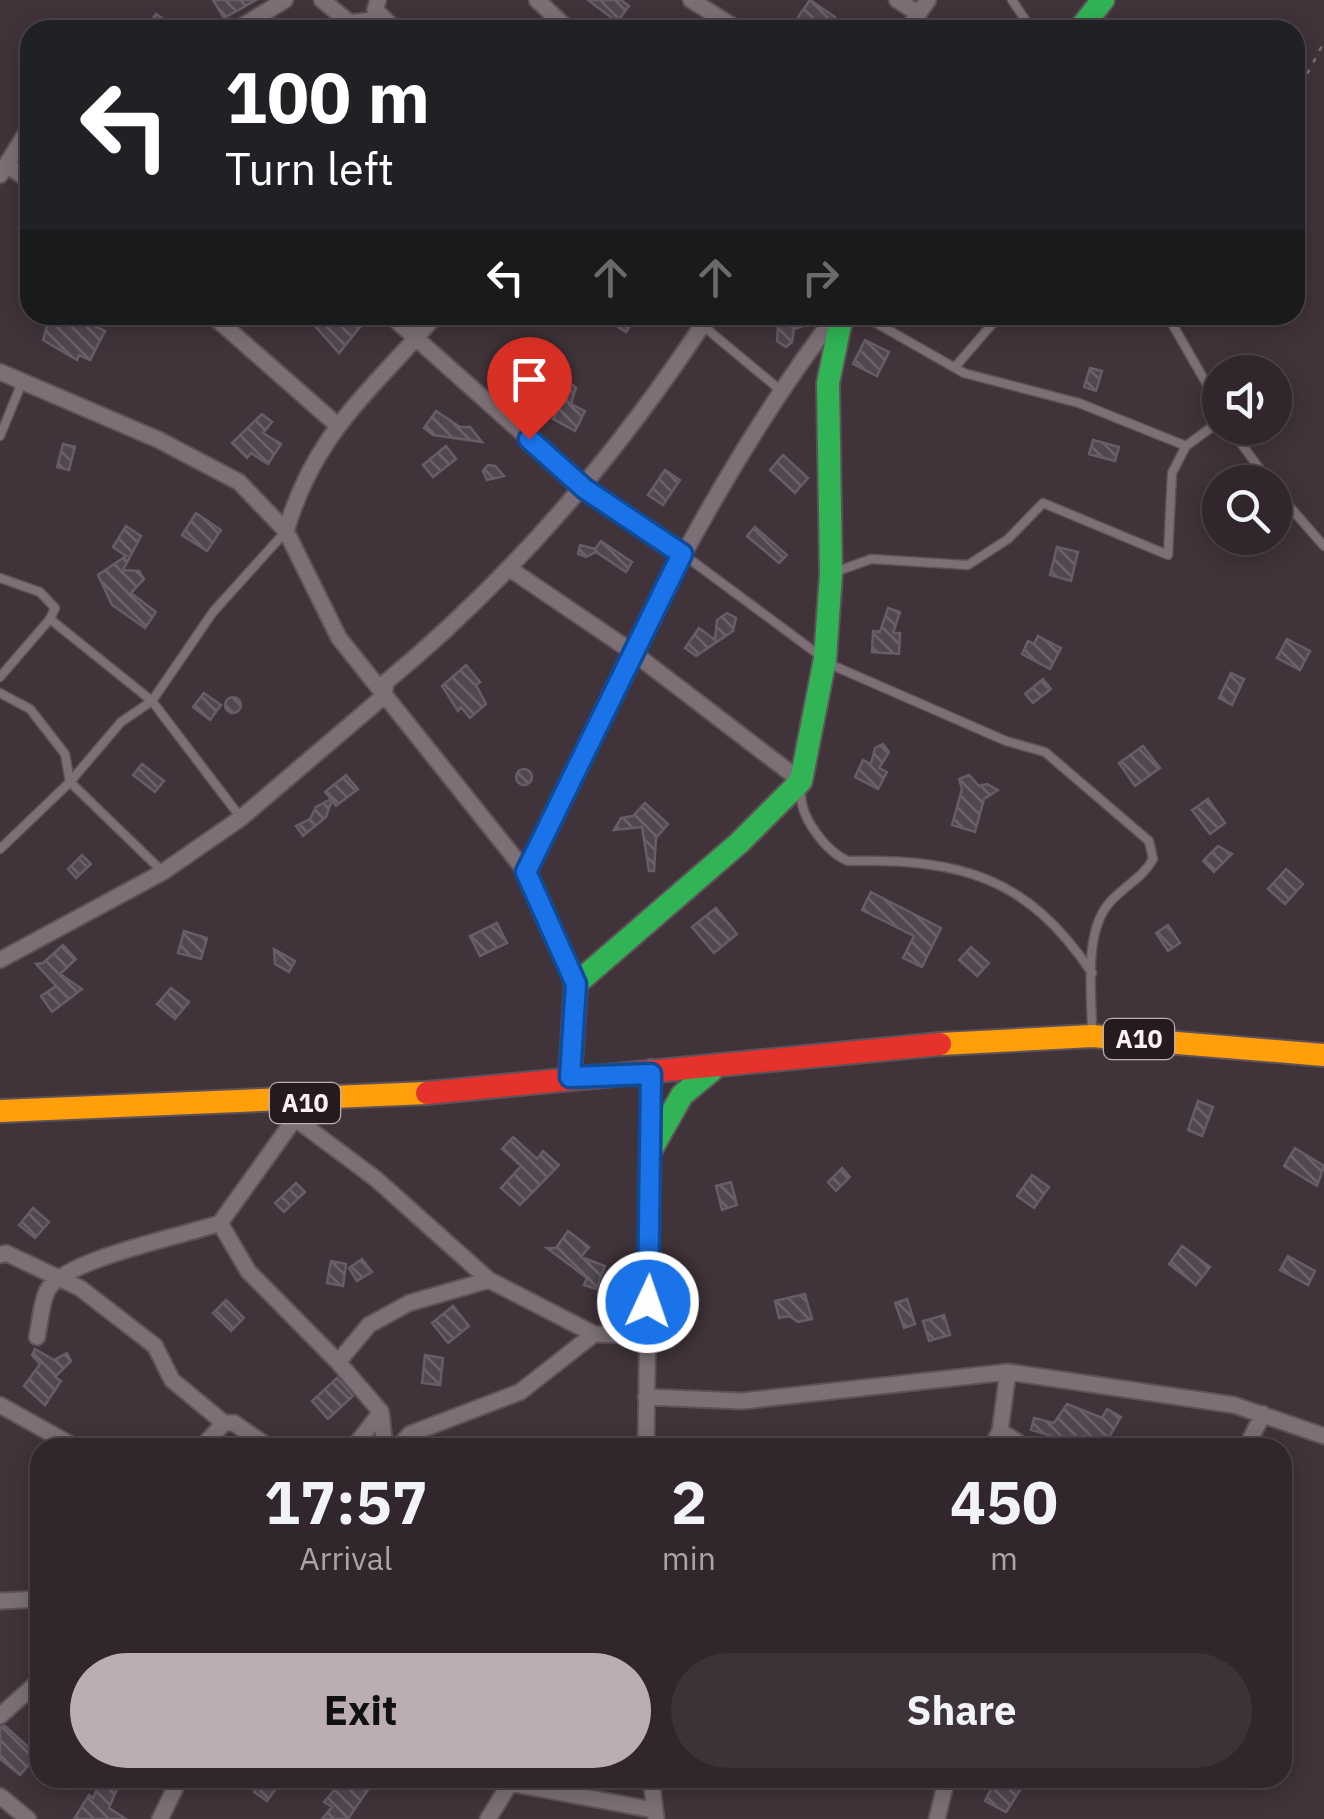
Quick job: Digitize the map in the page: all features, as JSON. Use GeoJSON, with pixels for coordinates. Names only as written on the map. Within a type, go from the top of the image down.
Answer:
{"type":"FeatureCollection","features":[{"type":"Feature","properties":{"kind":"main road"},"geometry":{"type":"LineString","coordinates":[[1088,20],[1103,0]]}},
{"type":"Feature","properties":{"kind":"main road"},"geometry":{"type":"LineString","coordinates":[[570,1077],[576,984],[739,843],[801,780],[825,660],[831,574],[828,382],[837,325]]}},
{"type":"Feature","properties":{"kind":"main road","name":"A10"},"geometry":{"type":"LineString","coordinates":[[651,1067],[715,1068],[954,1042],[1092,1036],[1324,1055]]}},
{"type":"Feature","properties":{"kind":"main road","name":"A10"},"geometry":{"type":"LineString","coordinates":[[0,1111],[268,1105],[570,1077],[866,1038],[954,1042]]}},
{"type":"Feature","properties":{"kind":"main road"},"geometry":{"type":"LineString","coordinates":[[652,1148],[672,1103],[688,1086],[715,1068]]}},
{"type":"Feature","properties":{"kind":"street"},"geometry":{"type":"LineString","coordinates":[[252,20],[285,0]]}},
{"type":"Feature","properties":{"kind":"street"},"geometry":{"type":"LineString","coordinates":[[322,0],[346,20]]}},
{"type":"Feature","properties":{"kind":"street"},"geometry":{"type":"LineString","coordinates":[[372,20],[380,19],[375,10],[378,0]]}},
{"type":"Feature","properties":{"kind":"street"},"geometry":{"type":"LineString","coordinates":[[691,0],[723,20]]}},
{"type":"Feature","properties":{"kind":"street"},"geometry":{"type":"LineString","coordinates":[[896,0],[916,12]]}},
{"type":"Feature","properties":{"kind":"street"},"geometry":{"type":"LineString","coordinates":[[912,20],[928,0]]}},
{"type":"Feature","properties":{"kind":"street"},"geometry":{"type":"LineString","coordinates":[[534,1],[558,20]]}},
{"type":"Feature","properties":{"kind":"street"},"geometry":{"type":"LineString","coordinates":[[4,170],[20,144]]}},
{"type":"Feature","properties":{"kind":"street"},"geometry":{"type":"LineString","coordinates":[[223,325],[336,424]]}},
{"type":"Feature","properties":{"kind":"street"},"geometry":{"type":"LineString","coordinates":[[401,325],[585,489],[682,554]]}},
{"type":"Feature","properties":{"kind":"street"},"geometry":{"type":"LineString","coordinates":[[286,531],[300,484],[336,424],[427,325]]}},
{"type":"Feature","properties":{"kind":"street"},"geometry":{"type":"LineString","coordinates":[[0,960],[163,872],[241,818],[384,696],[386,682],[510,570],[585,489],[701,325]]}},
{"type":"Feature","properties":{"kind":"street"},"geometry":{"type":"LineString","coordinates":[[526,872],[682,554],[779,390],[831,325]]}},
{"type":"Feature","properties":{"kind":"street"},"geometry":{"type":"LineString","coordinates":[[0,372],[239,482],[286,531],[339,638],[526,872],[576,984]]}},
{"type":"Feature","properties":{"kind":"street"},"geometry":{"type":"LineString","coordinates":[[510,570],[632,651],[801,780]]}},
{"type":"Feature","properties":{"kind":"street"},"geometry":{"type":"LineString","coordinates":[[646,1438],[651,1067]]}},
{"type":"Feature","properties":{"kind":"street"},"geometry":{"type":"LineString","coordinates":[[268,1105],[296,1117],[376,1178],[490,1280],[594,1334],[646,1336]]}},
{"type":"Feature","properties":{"kind":"street"},"geometry":{"type":"LineString","coordinates":[[37,1337],[48,1290],[60,1277],[91,1262],[220,1223],[296,1117]]}},
{"type":"Feature","properties":{"kind":"street"},"geometry":{"type":"LineString","coordinates":[[220,1223],[248,1271],[338,1362],[380,1412],[384,1438]]}},
{"type":"Feature","properties":{"kind":"street"},"geometry":{"type":"LineString","coordinates":[[0,1255],[6,1253],[60,1277],[155,1346],[172,1380],[224,1423]]}},
{"type":"Feature","properties":{"kind":"street"},"geometry":{"type":"LineString","coordinates":[[338,1362],[369,1325],[410,1304],[490,1280]]}},
{"type":"Feature","properties":{"kind":"street"},"geometry":{"type":"LineString","coordinates":[[406,1438],[520,1392],[594,1334]]}},
{"type":"Feature","properties":{"kind":"street"},"geometry":{"type":"LineString","coordinates":[[646,1396],[742,1400],[1008,1372],[1234,1406],[1324,1436]]}},
{"type":"Feature","properties":{"kind":"street"},"geometry":{"type":"LineString","coordinates":[[996,1438],[1008,1372]]}},
{"type":"Feature","properties":{"kind":"street"},"geometry":{"type":"LineString","coordinates":[[0,1405],[58,1438]]}},
{"type":"Feature","properties":{"kind":"street"},"geometry":{"type":"LineString","coordinates":[[360,1438],[380,1412]]}},
{"type":"Feature","properties":{"kind":"street"},"geometry":{"type":"LineString","coordinates":[[1251,1438],[1263,1414]]}},
{"type":"Feature","properties":{"kind":"street"},"geometry":{"type":"LineString","coordinates":[[210,1438],[224,1423],[234,1422],[256,1438]]}},
{"type":"Feature","properties":{"kind":"street"},"geometry":{"type":"LineString","coordinates":[[1000,1431],[1012,1438]]}},
{"type":"Feature","properties":{"kind":"street"},"geometry":{"type":"LineString","coordinates":[[0,1601],[30,1600]]}},
{"type":"Feature","properties":{"kind":"street"},"geometry":{"type":"LineString","coordinates":[[0,1716],[30,1693]]}},
{"type":"Feature","properties":{"kind":"street"},"geometry":{"type":"LineString","coordinates":[[160,1819],[175,1788]]}},
{"type":"Feature","properties":{"kind":"street"},"geometry":{"type":"LineString","coordinates":[[488,1819],[507,1788]]}},
{"type":"Feature","properties":{"kind":"street"},"geometry":{"type":"LineString","coordinates":[[570,1788],[655,1815],[652,1788]]}},
{"type":"Feature","properties":{"kind":"street"},"geometry":{"type":"LineString","coordinates":[[937,1819],[945,1788]]}},
{"type":"Feature","properties":{"kind":"street"},"geometry":{"type":"LineString","coordinates":[[0,1796],[28,1819]]}},
{"type":"Feature","properties":{"kind":"lane"},"geometry":{"type":"LineString","coordinates":[[710,325],[779,390]]}},
{"type":"Feature","properties":{"kind":"lane"},"geometry":{"type":"LineString","coordinates":[[880,325],[988,382],[1079,403],[1186,446]]}},
{"type":"Feature","properties":{"kind":"lane"},"geometry":{"type":"LineString","coordinates":[[954,367],[991,325]]}},
{"type":"Feature","properties":{"kind":"lane"},"geometry":{"type":"LineString","coordinates":[[1173,325],[1202,376]]}},
{"type":"Feature","properties":{"kind":"lane"},"geometry":{"type":"LineString","coordinates":[[0,436],[24,380]]}},
{"type":"Feature","properties":{"kind":"lane"},"geometry":{"type":"LineString","coordinates":[[831,574],[871,559],[968,566],[1008,540],[1043,503],[1168,554],[1172,473],[1186,446],[1202,434]]}},
{"type":"Feature","properties":{"kind":"lane"},"geometry":{"type":"LineString","coordinates":[[1292,509],[1324,546]]}},
{"type":"Feature","properties":{"kind":"lane"},"geometry":{"type":"LineString","coordinates":[[0,849],[70,782],[121,722],[152,700],[214,612],[286,531]]}},
{"type":"Feature","properties":{"kind":"lane"},"geometry":{"type":"LineString","coordinates":[[682,554],[825,660],[1006,741],[1045,752],[1149,841],[1154,859],[1146,872],[1106,906],[1097,928],[1092,1036]]}},
{"type":"Feature","properties":{"kind":"lane"},"geometry":{"type":"LineString","coordinates":[[0,578],[40,592],[56,608],[0,677]]}},
{"type":"Feature","properties":{"kind":"lane"},"geometry":{"type":"LineString","coordinates":[[50,619],[152,700],[241,818]]}},
{"type":"Feature","properties":{"kind":"lane"},"geometry":{"type":"LineString","coordinates":[[0,693],[30,709],[65,754],[70,782],[163,872]]}},
{"type":"Feature","properties":{"kind":"lane"},"geometry":{"type":"LineString","coordinates":[[801,780],[800,802],[833,854],[848,861],[967,870],[999,883],[1060,926],[1092,974]]}},
{"type":"Feature","properties":{"kind":"path"},"geometry":{"type":"LineString","coordinates":[[1305,78],[1324,42]]}},
{"type":"Feature","properties":{"kind":"building"},"geometry":{"type":"Polygon","coordinates":[[[213,0],[256,0],[224,18],[213,0]]]}},
{"type":"Feature","properties":{"kind":"building"},"geometry":{"type":"Polygon","coordinates":[[[588,0],[621,0],[629,6],[614,20],[588,0]]]}},
{"type":"Feature","properties":{"kind":"building"},"geometry":{"type":"Polygon","coordinates":[[[810,0],[835,17],[802,20],[798,17],[810,0]]]}},
{"type":"Feature","properties":{"kind":"building"},"geometry":{"type":"Polygon","coordinates":[[[47,325],[93,325],[105,331],[90,360],[79,355],[77,360],[43,340],[47,325]]]}},
{"type":"Feature","properties":{"kind":"building"},"geometry":{"type":"Polygon","coordinates":[[[360,325],[361,326],[339,353],[315,326],[360,325]]]}},
{"type":"Feature","properties":{"kind":"building"},"geometry":{"type":"Polygon","coordinates":[[[776,325],[806,325],[794,329],[792,342],[786,347],[777,341],[776,325]]]}},
{"type":"Feature","properties":{"kind":"building"},"geometry":{"type":"Polygon","coordinates":[[[865,340],[889,352],[877,376],[853,364],[865,340]]]}},
{"type":"Feature","properties":{"kind":"building"},"geometry":{"type":"Polygon","coordinates":[[[1090,368],[1102,371],[1096,391],[1084,387],[1090,368]]]}},
{"type":"Feature","properties":{"kind":"building"},"geometry":{"type":"Polygon","coordinates":[[[570,383],[576,388],[571,404],[585,411],[575,431],[553,419],[564,400],[568,402],[563,389],[570,383]]]}},
{"type":"Feature","properties":{"kind":"building"},"geometry":{"type":"Polygon","coordinates":[[[436,411],[460,427],[470,427],[482,442],[433,435],[424,428],[436,411]]]}},
{"type":"Feature","properties":{"kind":"building"},"geometry":{"type":"Polygon","coordinates":[[[262,414],[272,422],[263,433],[281,444],[268,464],[251,453],[247,458],[232,443],[262,414]]]}},
{"type":"Feature","properties":{"kind":"building"},"geometry":{"type":"Polygon","coordinates":[[[1093,440],[1119,447],[1115,461],[1089,454],[1093,440]]]}},
{"type":"Feature","properties":{"kind":"building"},"geometry":{"type":"Polygon","coordinates":[[[63,444],[75,447],[69,470],[57,467],[63,444]]]}},
{"type":"Feature","properties":{"kind":"building"},"geometry":{"type":"Polygon","coordinates":[[[446,446],[456,459],[433,477],[423,465],[446,446]]]}},
{"type":"Feature","properties":{"kind":"building"},"geometry":{"type":"Polygon","coordinates":[[[783,455],[808,478],[795,493],[770,470],[783,455]]]}},
{"type":"Feature","properties":{"kind":"building"},"geometry":{"type":"Polygon","coordinates":[[[488,465],[495,466],[504,476],[487,480],[483,471],[488,465]]]}},
{"type":"Feature","properties":{"kind":"building"},"geometry":{"type":"Polygon","coordinates":[[[665,470],[680,480],[663,505],[648,495],[665,470]]]}},
{"type":"Feature","properties":{"kind":"building"},"geometry":{"type":"Polygon","coordinates":[[[196,513],[221,530],[207,551],[182,535],[196,513]]]}},
{"type":"Feature","properties":{"kind":"building"},"geometry":{"type":"Polygon","coordinates":[[[126,526],[141,536],[123,570],[139,571],[144,579],[131,593],[156,612],[145,628],[112,605],[98,575],[126,556],[113,547],[126,526]]]}},
{"type":"Feature","properties":{"kind":"building"},"geometry":{"type":"Polygon","coordinates":[[[755,527],[787,555],[779,563],[747,536],[755,527]]]}},
{"type":"Feature","properties":{"kind":"building"},"geometry":{"type":"Polygon","coordinates":[[[601,541],[632,562],[626,572],[596,552],[586,557],[578,554],[580,545],[595,549],[601,541]]]}},
{"type":"Feature","properties":{"kind":"building"},"geometry":{"type":"Polygon","coordinates":[[[1057,547],[1078,552],[1071,581],[1050,575],[1057,547]]]}},
{"type":"Feature","properties":{"kind":"building"},"geometry":{"type":"Polygon","coordinates":[[[888,608],[900,612],[893,633],[900,633],[899,654],[872,652],[873,631],[880,632],[888,608]]]}},
{"type":"Feature","properties":{"kind":"building"},"geometry":{"type":"Polygon","coordinates":[[[727,613],[736,618],[733,631],[696,656],[685,648],[699,628],[715,640],[717,620],[727,613]]]}},
{"type":"Feature","properties":{"kind":"building"},"geometry":{"type":"Polygon","coordinates":[[[1038,636],[1061,648],[1050,669],[1022,654],[1028,641],[1034,644],[1038,636]]]}},
{"type":"Feature","properties":{"kind":"building"},"geometry":{"type":"Polygon","coordinates":[[[1287,639],[1310,651],[1300,670],[1277,658],[1287,639]]]}},
{"type":"Feature","properties":{"kind":"building"},"geometry":{"type":"Polygon","coordinates":[[[466,665],[480,682],[476,685],[486,704],[470,718],[461,707],[458,711],[442,686],[466,665]]]}},
{"type":"Feature","properties":{"kind":"building"},"geometry":{"type":"Polygon","coordinates":[[[1231,673],[1244,679],[1232,705],[1219,698],[1231,673]]]}},
{"type":"Feature","properties":{"kind":"building"},"geometry":{"type":"Polygon","coordinates":[[[1043,679],[1051,689],[1033,703],[1025,694],[1043,679]]]}},
{"type":"Feature","properties":{"kind":"building"},"geometry":{"type":"Polygon","coordinates":[[[204,693],[221,705],[210,720],[193,707],[204,693]]]}},
{"type":"Feature","properties":{"kind":"building"},"geometry":{"type":"Polygon","coordinates":[[[233,697],[241,705],[233,713],[225,705],[233,697]]]}},
{"type":"Feature","properties":{"kind":"building"},"geometry":{"type":"Polygon","coordinates":[[[883,744],[889,752],[879,768],[887,772],[878,789],[855,777],[863,760],[871,764],[875,748],[883,744]]]}},
{"type":"Feature","properties":{"kind":"building"},"geometry":{"type":"Polygon","coordinates":[[[1143,746],[1160,768],[1135,786],[1119,763],[1143,746]]]}},
{"type":"Feature","properties":{"kind":"building"},"geometry":{"type":"Polygon","coordinates":[[[142,764],[164,781],[155,792],[133,775],[142,764]]]}},
{"type":"Feature","properties":{"kind":"building"},"geometry":{"type":"Polygon","coordinates":[[[524,769],[532,777],[524,785],[516,777],[524,769]]]}},
{"type":"Feature","properties":{"kind":"building"},"geometry":{"type":"Polygon","coordinates":[[[346,775],[358,789],[336,806],[332,800],[326,817],[303,836],[296,826],[310,819],[316,807],[331,799],[325,792],[346,775]]]}},
{"type":"Feature","properties":{"kind":"building"},"geometry":{"type":"Polygon","coordinates":[[[969,775],[979,786],[987,784],[998,790],[984,799],[975,832],[952,825],[962,789],[959,779],[969,775]]]}},
{"type":"Feature","properties":{"kind":"building"},"geometry":{"type":"Polygon","coordinates":[[[1208,799],[1225,823],[1210,834],[1192,810],[1208,799]]]}},
{"type":"Feature","properties":{"kind":"building"},"geometry":{"type":"Polygon","coordinates":[[[645,803],[668,824],[656,838],[654,871],[649,871],[642,827],[614,830],[621,818],[633,816],[645,803]]]}},
{"type":"Feature","properties":{"kind":"building"},"geometry":{"type":"Polygon","coordinates":[[[1218,846],[1232,854],[1214,872],[1203,861],[1218,846]]]}},
{"type":"Feature","properties":{"kind":"building"},"geometry":{"type":"Polygon","coordinates":[[[82,855],[91,864],[76,878],[68,869],[82,855]]]}},
{"type":"Feature","properties":{"kind":"building"},"geometry":{"type":"Polygon","coordinates":[[[1286,869],[1303,884],[1285,904],[1268,889],[1286,869]]]}},
{"type":"Feature","properties":{"kind":"building"},"geometry":{"type":"Polygon","coordinates":[[[871,892],[941,928],[922,967],[903,958],[914,936],[862,910],[871,892]]]}},
{"type":"Feature","properties":{"kind":"building"},"geometry":{"type":"Polygon","coordinates":[[[716,908],[737,934],[714,953],[692,927],[716,908]]]}},
{"type":"Feature","properties":{"kind":"building"},"geometry":{"type":"Polygon","coordinates":[[[497,923],[507,943],[480,956],[470,936],[497,923]]]}},
{"type":"Feature","properties":{"kind":"building"},"geometry":{"type":"Polygon","coordinates":[[[1168,925],[1180,943],[1168,951],[1156,933],[1168,925]]]}},
{"type":"Feature","properties":{"kind":"building"},"geometry":{"type":"Polygon","coordinates":[[[184,931],[207,938],[201,959],[178,953],[184,931]]]}},
{"type":"Feature","properties":{"kind":"building"},"geometry":{"type":"Polygon","coordinates":[[[63,945],[76,959],[60,974],[82,989],[52,1012],[41,996],[56,986],[36,964],[43,963],[63,945]]]}},
{"type":"Feature","properties":{"kind":"building"},"geometry":{"type":"Polygon","coordinates":[[[971,947],[989,963],[977,976],[959,960],[971,947]]]}},
{"type":"Feature","properties":{"kind":"building"},"geometry":{"type":"Polygon","coordinates":[[[274,949],[295,961],[289,972],[275,964],[274,949]]]}},
{"type":"Feature","properties":{"kind":"building"},"geometry":{"type":"Polygon","coordinates":[[[171,988],[189,1002],[175,1019],[157,1004],[171,988]]]}},
{"type":"Feature","properties":{"kind":"building"},"geometry":{"type":"Polygon","coordinates":[[[1198,1101],[1213,1107],[1202,1136],[1188,1130],[1198,1101]]]}},
{"type":"Feature","properties":{"kind":"building"},"geometry":{"type":"Polygon","coordinates":[[[513,1137],[537,1159],[543,1151],[559,1165],[520,1205],[501,1188],[521,1166],[502,1149],[513,1137]]]}},
{"type":"Feature","properties":{"kind":"building"},"geometry":{"type":"Polygon","coordinates":[[[1295,1148],[1324,1166],[1317,1186],[1284,1166],[1295,1148]]]}},
{"type":"Feature","properties":{"kind":"building"},"geometry":{"type":"Polygon","coordinates":[[[842,1168],[850,1177],[836,1191],[828,1182],[842,1168]]]}},
{"type":"Feature","properties":{"kind":"building"},"geometry":{"type":"Polygon","coordinates":[[[1032,1175],[1049,1187],[1034,1208],[1017,1196],[1032,1175]]]}},
{"type":"Feature","properties":{"kind":"building"},"geometry":{"type":"Polygon","coordinates":[[[731,1182],[737,1205],[722,1210],[716,1186],[731,1182]]]}},
{"type":"Feature","properties":{"kind":"building"},"geometry":{"type":"Polygon","coordinates":[[[296,1183],[305,1192],[284,1212],[275,1203],[296,1183]]]}},
{"type":"Feature","properties":{"kind":"building"},"geometry":{"type":"Polygon","coordinates":[[[33,1208],[49,1222],[35,1238],[19,1225],[33,1208]]]}},
{"type":"Feature","properties":{"kind":"building"},"geometry":{"type":"Polygon","coordinates":[[[568,1231],[589,1247],[581,1257],[605,1266],[596,1289],[584,1285],[587,1278],[547,1248],[556,1248],[568,1231]]]}},
{"type":"Feature","properties":{"kind":"building"},"geometry":{"type":"Polygon","coordinates":[[[1182,1246],[1210,1267],[1196,1285],[1169,1264],[1182,1246]]]}},
{"type":"Feature","properties":{"kind":"building"},"geometry":{"type":"Polygon","coordinates":[[[1288,1256],[1315,1271],[1308,1285],[1280,1270],[1288,1256]]]}},
{"type":"Feature","properties":{"kind":"building"},"geometry":{"type":"Polygon","coordinates":[[[362,1259],[372,1272],[357,1281],[349,1268],[362,1259]]]}},
{"type":"Feature","properties":{"kind":"building"},"geometry":{"type":"Polygon","coordinates":[[[331,1261],[346,1264],[343,1286],[327,1283],[331,1261]]]}},
{"type":"Feature","properties":{"kind":"building"},"geometry":{"type":"Polygon","coordinates":[[[805,1294],[812,1319],[798,1322],[789,1316],[779,1318],[775,1301],[805,1294]]]}},
{"type":"Feature","properties":{"kind":"building"},"geometry":{"type":"Polygon","coordinates":[[[907,1299],[915,1324],[904,1328],[895,1303],[907,1299]]]}},
{"type":"Feature","properties":{"kind":"building"},"geometry":{"type":"Polygon","coordinates":[[[226,1300],[244,1318],[231,1331],[213,1313],[226,1300]]]}},
{"type":"Feature","properties":{"kind":"building"},"geometry":{"type":"Polygon","coordinates":[[[453,1306],[469,1326],[448,1343],[432,1323],[453,1306]]]}},
{"type":"Feature","properties":{"kind":"building"},"geometry":{"type":"Polygon","coordinates":[[[944,1315],[950,1335],[929,1341],[923,1321],[944,1315]]]}},
{"type":"Feature","properties":{"kind":"building"},"geometry":{"type":"Polygon","coordinates":[[[35,1349],[54,1360],[67,1353],[71,1361],[55,1377],[61,1381],[45,1405],[24,1386],[40,1364],[32,1355],[35,1349]]]}},
{"type":"Feature","properties":{"kind":"building"},"geometry":{"type":"Polygon","coordinates":[[[425,1355],[443,1358],[440,1385],[422,1383],[425,1355]]]}},
{"type":"Feature","properties":{"kind":"building"},"geometry":{"type":"Polygon","coordinates":[[[337,1378],[353,1396],[328,1419],[312,1401],[337,1378]]]}},
{"type":"Feature","properties":{"kind":"building"},"geometry":{"type":"Polygon","coordinates":[[[1067,1404],[1102,1418],[1107,1409],[1121,1417],[1108,1438],[1051,1438],[1031,1430],[1034,1418],[1054,1423],[1067,1404]]]}},
{"type":"Feature","properties":{"kind":"building"},"geometry":{"type":"Polygon","coordinates":[[[5,1726],[30,1749],[30,1763],[20,1775],[0,1759],[0,1727],[5,1726]]]}},
{"type":"Feature","properties":{"kind":"building"},"geometry":{"type":"Polygon","coordinates":[[[98,1788],[117,1788],[109,1808],[126,1819],[74,1819],[89,1795],[93,1798],[98,1788]]]}},
{"type":"Feature","properties":{"kind":"building"},"geometry":{"type":"Polygon","coordinates":[[[257,1788],[275,1790],[267,1801],[254,1792],[257,1788]]]}},
{"type":"Feature","properties":{"kind":"building"},"geometry":{"type":"Polygon","coordinates":[[[336,1788],[369,1788],[348,1819],[322,1819],[332,1807],[324,1802],[336,1788]]]}},
{"type":"Feature","properties":{"kind":"building"},"geometry":{"type":"Polygon","coordinates":[[[992,1788],[1021,1788],[1006,1812],[985,1801],[992,1788]]]}},
{"type":"Feature","properties":{"kind":"traffic: fast"},"geometry":{"type":"LineString","coordinates":[[1087,20],[1103,0]]}},
{"type":"Feature","properties":{"kind":"traffic: fast"},"geometry":{"type":"LineString","coordinates":[[570,1077],[576,984],[739,843],[801,781],[825,659],[831,574],[828,383],[840,325]]}},
{"type":"Feature","properties":{"kind":"traffic: fast"},"geometry":{"type":"LineString","coordinates":[[652,1148],[682,1095],[711,1071]]}},
{"type":"Feature","properties":{"kind":"traffic: slow"},"geometry":{"type":"LineString","coordinates":[[940,1044],[1092,1036],[1324,1055]]}},
{"type":"Feature","properties":{"kind":"traffic: slow"},"geometry":{"type":"LineString","coordinates":[[0,1111],[427,1093]]}},
{"type":"Feature","properties":{"kind":"traffic: jam"},"geometry":{"type":"LineString","coordinates":[[427,1093],[940,1044]]}},
{"type":"Feature","properties":{"kind":"route"},"geometry":{"type":"LineString","coordinates":[[529,439],[585,489],[682,554],[526,872],[576,984],[570,1077],[609,1072],[651,1074],[652,1234],[648,1302]]}}]}
